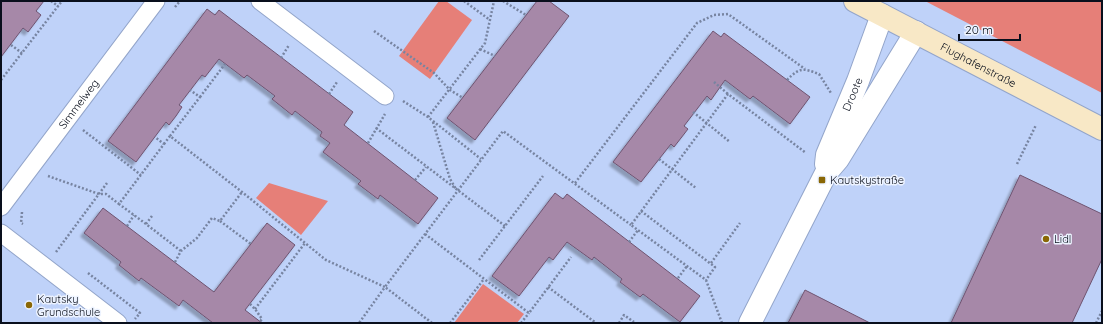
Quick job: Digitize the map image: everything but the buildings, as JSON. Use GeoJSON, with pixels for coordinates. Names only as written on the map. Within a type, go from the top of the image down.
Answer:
{"type":"FeatureCollection","features":[{"type":"Feature","properties":{"kind":"main road","name":"Flughafenstraße"},"geometry":{"type":"LineString","coordinates":[[855,1],[1102,130]]}},
{"type":"Feature","properties":{"kind":"street","name":"Simmelweg"},"geometry":{"type":"LineString","coordinates":[[1,207],[156,1]]}},
{"type":"Feature","properties":{"kind":"street"},"geometry":{"type":"LineString","coordinates":[[260,1],[385,96]]}},
{"type":"Feature","properties":{"kind":"street","name":"Droote"},"geometry":{"type":"LineString","coordinates":[[826,173],[827,155],[858,81],[882,15]]}},
{"type":"Feature","properties":{"kind":"street","name":"Droote"},"geometry":{"type":"LineString","coordinates":[[750,323],[826,173],[838,159],[916,32]]}},
{"type":"Feature","properties":{"kind":"street"},"geometry":{"type":"LineString","coordinates":[[1,233],[46,266],[118,323]]}},
{"type":"Feature","properties":{"kind":"path"},"geometry":{"type":"LineString","coordinates":[[51,1],[58,6]]}},
{"type":"Feature","properties":{"kind":"path"},"geometry":{"type":"LineString","coordinates":[[1,80],[62,1]]}},
{"type":"Feature","properties":{"kind":"path"},"geometry":{"type":"LineString","coordinates":[[170,13],[180,1]]}},
{"type":"Feature","properties":{"kind":"path"},"geometry":{"type":"LineString","coordinates":[[464,1],[490,20]]}},
{"type":"Feature","properties":{"kind":"path"},"geometry":{"type":"LineString","coordinates":[[428,117],[485,43],[494,1]]}},
{"type":"Feature","properties":{"kind":"path"},"geometry":{"type":"LineString","coordinates":[[503,1],[526,15]]}},
{"type":"Feature","properties":{"kind":"path"},"geometry":{"type":"LineString","coordinates":[[575,183],[697,24],[714,15],[728,14],[805,69],[819,74],[833,97]]}},
{"type":"Feature","properties":{"kind":"path"},"geometry":{"type":"LineString","coordinates":[[374,31],[434,74],[450,90],[463,98]]}},
{"type":"Feature","properties":{"kind":"path"},"geometry":{"type":"LineString","coordinates":[[11,45],[22,53]]}},
{"type":"Feature","properties":{"kind":"path"},"geometry":{"type":"LineString","coordinates":[[281,58],[288,47]]}},
{"type":"Feature","properties":{"kind":"path"},"geometry":{"type":"LineString","coordinates":[[480,49],[494,56]]}},
{"type":"Feature","properties":{"kind":"path"},"geometry":{"type":"LineString","coordinates":[[119,204],[225,64]]}},
{"type":"Feature","properties":{"kind":"path"},"geometry":{"type":"LineString","coordinates":[[787,80],[796,71],[805,69]]}},
{"type":"Feature","properties":{"kind":"path"},"geometry":{"type":"LineString","coordinates":[[714,82],[809,155]]}},
{"type":"Feature","properties":{"kind":"path"},"geometry":{"type":"LineString","coordinates":[[329,94],[336,84]]}},
{"type":"Feature","properties":{"kind":"path"},"geometry":{"type":"LineString","coordinates":[[190,90],[200,97]]}},
{"type":"Feature","properties":{"kind":"path"},"geometry":{"type":"LineString","coordinates":[[632,225],[728,94]]}},
{"type":"Feature","properties":{"kind":"path"},"geometry":{"type":"LineString","coordinates":[[385,96],[400,99],[428,117],[481,158]]}},
{"type":"Feature","properties":{"kind":"path"},"geometry":{"type":"LineString","coordinates":[[693,112],[730,142]]}},
{"type":"Feature","properties":{"kind":"path"},"geometry":{"type":"LineString","coordinates":[[433,122],[450,179],[457,191]]}},
{"type":"Feature","properties":{"kind":"path"},"geometry":{"type":"LineString","coordinates":[[1017,164],[1036,125]]}},
{"type":"Feature","properties":{"kind":"path"},"geometry":{"type":"LineString","coordinates":[[368,143],[376,128],[505,226]]}},
{"type":"Feature","properties":{"kind":"path"},"geometry":{"type":"LineString","coordinates":[[77,134],[82,129],[141,175]]}},
{"type":"Feature","properties":{"kind":"path"},"geometry":{"type":"LineString","coordinates":[[359,323],[503,130],[706,280],[722,323]]}},
{"type":"Feature","properties":{"kind":"path"},"geometry":{"type":"LineString","coordinates":[[170,136],[326,260],[385,287],[432,323]]}},
{"type":"Feature","properties":{"kind":"path"},"geometry":{"type":"LineString","coordinates":[[154,137],[164,144]]}},
{"type":"Feature","properties":{"kind":"path"},"geometry":{"type":"LineString","coordinates":[[659,158],[696,188]]}},
{"type":"Feature","properties":{"kind":"path"},"geometry":{"type":"LineString","coordinates":[[415,180],[426,167]]}},
{"type":"Feature","properties":{"kind":"path"},"geometry":{"type":"LineString","coordinates":[[49,169],[44,175],[99,194],[106,194],[182,251]]}},
{"type":"Feature","properties":{"kind":"path"},"geometry":{"type":"LineString","coordinates":[[479,260],[543,176]]}},
{"type":"Feature","properties":{"kind":"path"},"geometry":{"type":"LineString","coordinates":[[46,266],[107,183]]}},
{"type":"Feature","properties":{"kind":"path"},"geometry":{"type":"LineString","coordinates":[[220,222],[242,192]]}},
{"type":"Feature","properties":{"kind":"path"},"geometry":{"type":"LineString","coordinates":[[22,206],[21,222],[27,227]]}},
{"type":"Feature","properties":{"kind":"path"},"geometry":{"type":"LineString","coordinates":[[641,211],[715,267],[706,280]]}},
{"type":"Feature","properties":{"kind":"path"},"geometry":{"type":"LineString","coordinates":[[127,226],[134,215]]}},
{"type":"Feature","properties":{"kind":"path"},"geometry":{"type":"LineString","coordinates":[[146,224],[152,216]]}},
{"type":"Feature","properties":{"kind":"path"},"geometry":{"type":"LineString","coordinates":[[175,262],[182,251],[197,238],[212,218],[251,244]]}},
{"type":"Feature","properties":{"kind":"path"},"geometry":{"type":"LineString","coordinates":[[711,263],[740,224]]}},
{"type":"Feature","properties":{"kind":"path"},"geometry":{"type":"LineString","coordinates":[[629,242],[638,230]]}},
{"type":"Feature","properties":{"kind":"path"},"geometry":{"type":"LineString","coordinates":[[425,234],[528,313]]}},
{"type":"Feature","properties":{"kind":"path"},"geometry":{"type":"LineString","coordinates":[[255,309],[305,243]]}},
{"type":"Feature","properties":{"kind":"path"},"geometry":{"type":"LineString","coordinates":[[51,246],[64,255]]}},
{"type":"Feature","properties":{"kind":"path"},"geometry":{"type":"LineString","coordinates":[[521,323],[571,257]]}},
{"type":"Feature","properties":{"kind":"path"},"geometry":{"type":"LineString","coordinates":[[678,278],[687,266]]}},
{"type":"Feature","properties":{"kind":"path"},"geometry":{"type":"LineString","coordinates":[[82,270],[140,313]]}},
{"type":"Feature","properties":{"kind":"path"},"geometry":{"type":"LineString","coordinates":[[450,323],[484,279]]}},
{"type":"Feature","properties":{"kind":"path"},"geometry":{"type":"LineString","coordinates":[[548,287],[596,323]]}},
{"type":"Feature","properties":{"kind":"path"},"geometry":{"type":"LineString","coordinates":[[250,304],[262,319],[259,323]]}},
{"type":"Feature","properties":{"kind":"path"},"geometry":{"type":"LineString","coordinates":[[1096,323],[1102,311]]}},
{"type":"Feature","properties":{"kind":"path"},"geometry":{"type":"LineString","coordinates":[[619,323],[624,315],[634,322]]}},
{"type":"Feature","properties":{"kind":"shaded area"},"geometry":{"type":"Polygon","coordinates":[[[439,1],[446,1],[472,20],[430,79],[399,56],[439,1]]]}},
{"type":"Feature","properties":{"kind":"shaded area"},"geometry":{"type":"Polygon","coordinates":[[[925,1],[1102,1],[1102,93],[925,1]]]}},
{"type":"Feature","properties":{"kind":"shaded area"},"geometry":{"type":"Polygon","coordinates":[[[269,183],[328,201],[301,235],[256,198],[269,183]]]}},
{"type":"Feature","properties":{"kind":"shaded area"},"geometry":{"type":"Polygon","coordinates":[[[483,284],[524,314],[517,323],[454,323],[483,284]]]}},
{"type":"Feature","properties":{"kind":"place","name":"Kautskystraße"},"geometry":{"type":"Point","coordinates":[822,180]}},
{"type":"Feature","properties":{"kind":"place","name":"Lidl"},"geometry":{"type":"Point","coordinates":[1046,239]}},
{"type":"Feature","properties":{"kind":"place","name":"Kautsky Grundschule"},"geometry":{"type":"Point","coordinates":[29,305]}}]}
